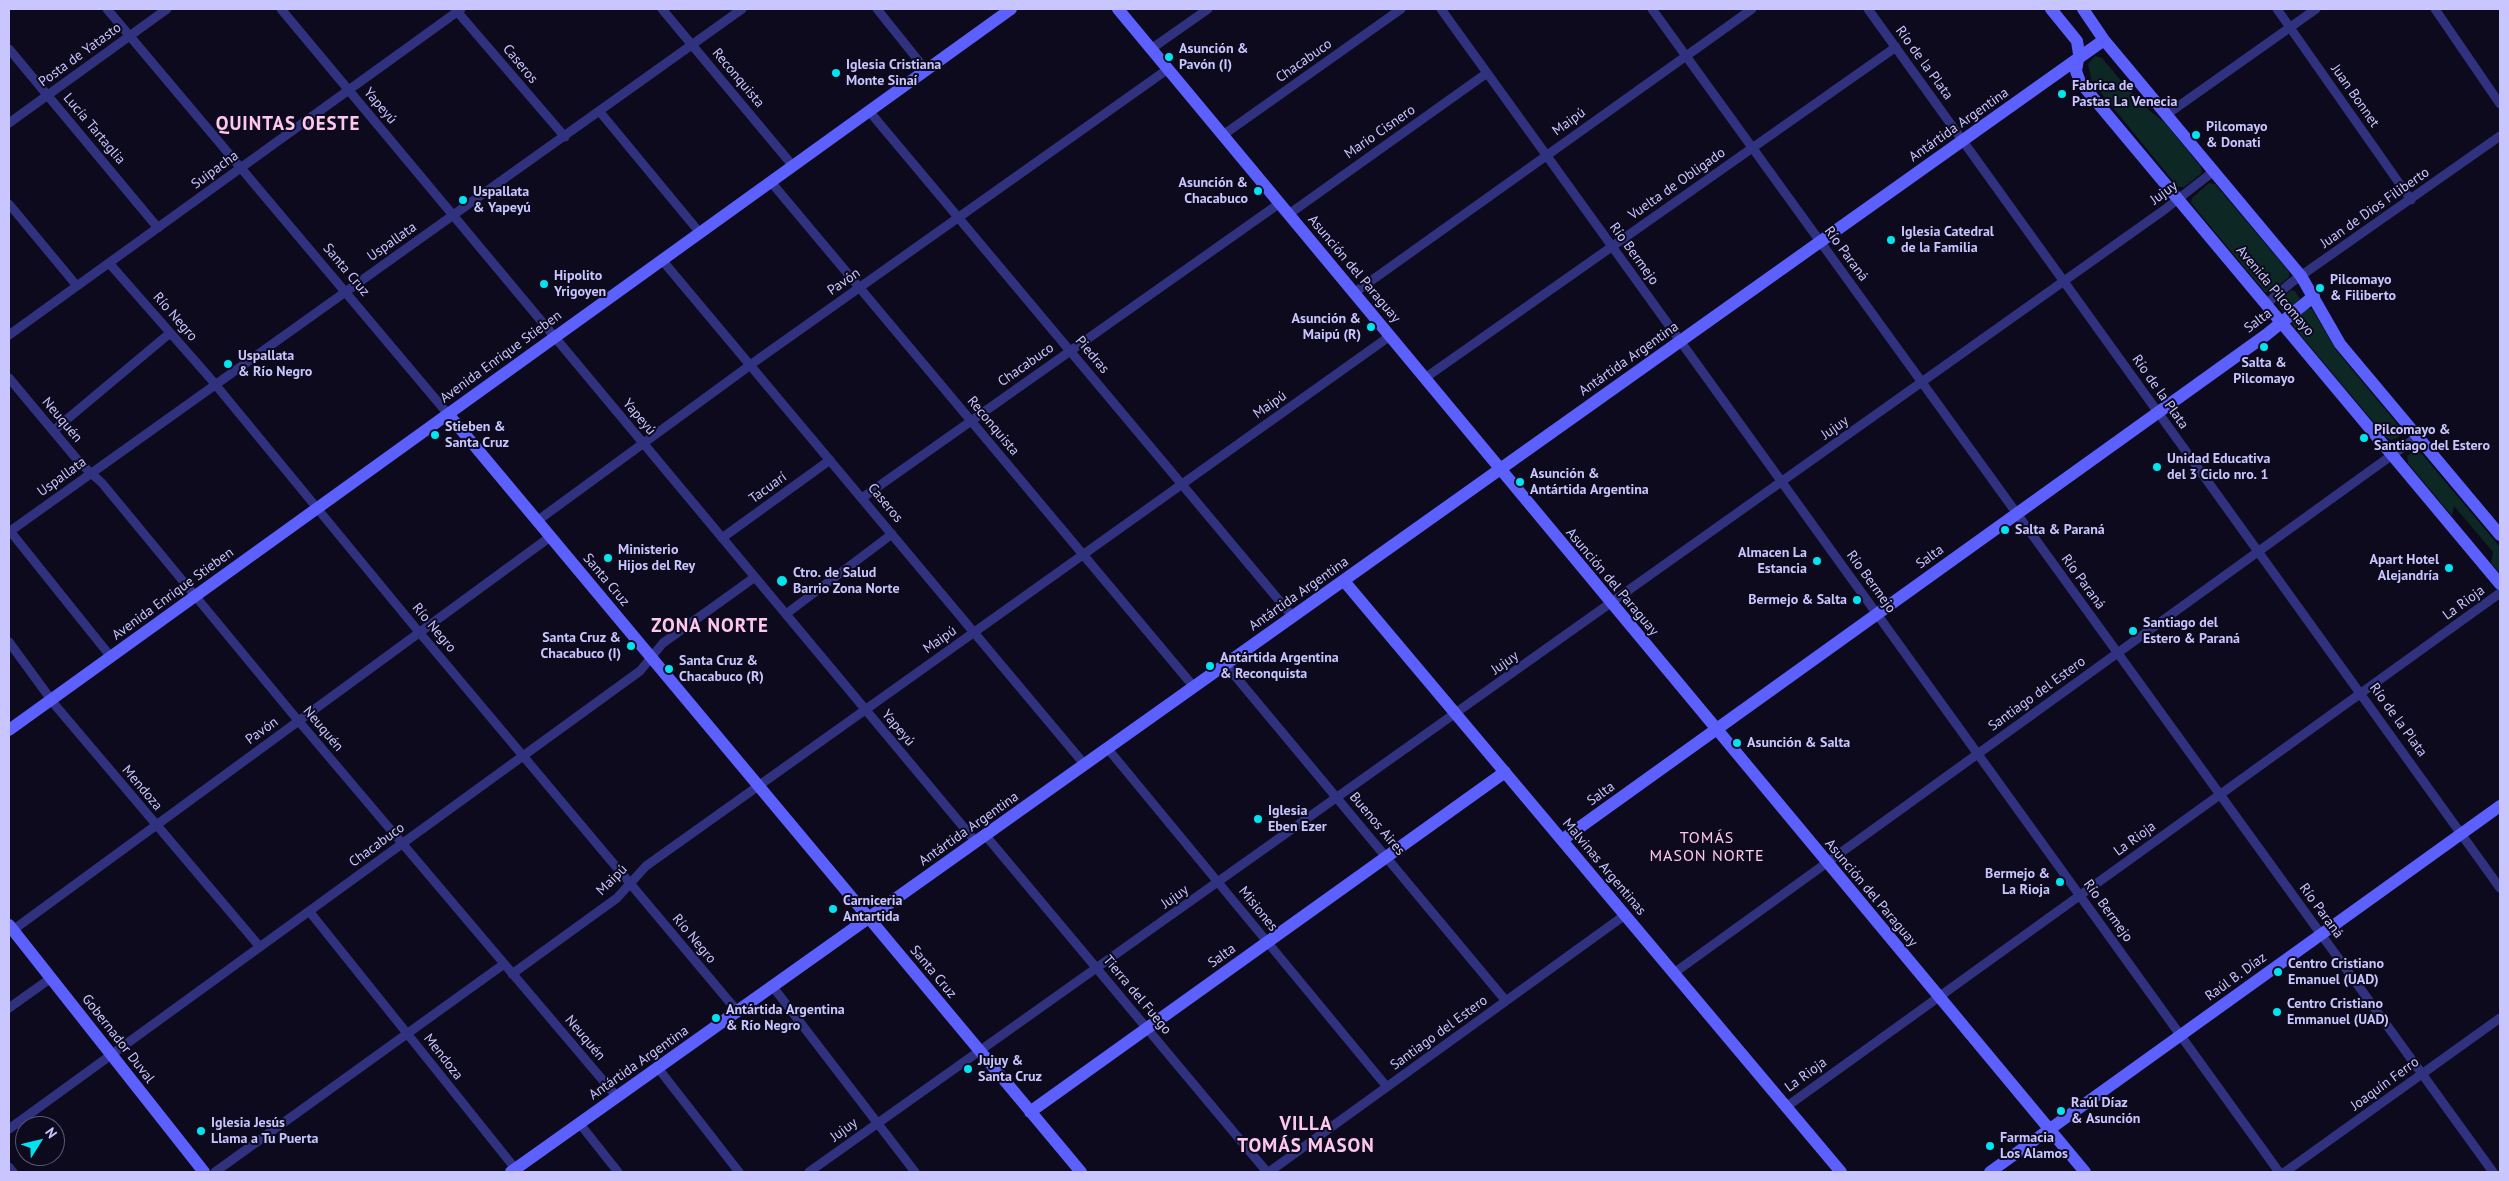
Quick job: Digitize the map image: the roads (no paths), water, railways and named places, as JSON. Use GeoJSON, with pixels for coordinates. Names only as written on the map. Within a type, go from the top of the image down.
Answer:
{"type":"FeatureCollection","features":[{"type":"Feature","properties":{"kind":"main road","name":"Avenida Enrique Stieben"},"geometry":{"type":"LineString","coordinates":[[9,730],[1011,9]]}},
{"type":"Feature","properties":{"kind":"main road","name":"Asunción del Paraguay"},"geometry":{"type":"LineString","coordinates":[[1118,9],[2085,1172]]}},
{"type":"Feature","properties":{"kind":"main road","name":"Avenida Pilcomayo"},"geometry":{"type":"LineString","coordinates":[[2051,9],[2077,41],[2076,71],[2080,82],[2500,584]]}},
{"type":"Feature","properties":{"kind":"main road","name":"Avenida Pilcomayo"},"geometry":{"type":"LineString","coordinates":[[2082,9],[2104,40],[2301,276],[2340,344],[2500,535]]}},
{"type":"Feature","properties":{"kind":"main road","name":"Antártida Argentina"},"geometry":{"type":"LineString","coordinates":[[515,1171],[2104,40]]}},
{"type":"Feature","properties":{"kind":"main road","name":"Salta"},"geometry":{"type":"LineString","coordinates":[[1562,840],[2158,412],[2282,322],[2314,296]]}},
{"type":"Feature","properties":{"kind":"main road","name":"Santa Cruz"},"geometry":{"type":"LineString","coordinates":[[448,414],[1081,1172]]}},
{"type":"Feature","properties":{"kind":"main road","name":"Malvinas Argentinas"},"geometry":{"type":"LineString","coordinates":[[1344,581],[1841,1172]]}},
{"type":"Feature","properties":{"kind":"main road","name":"Salta"},"geometry":{"type":"LineString","coordinates":[[1030,1112],[1505,772]]}},
{"type":"Feature","properties":{"kind":"main road","name":"Raúl B. Díaz"},"geometry":{"type":"LineString","coordinates":[[1990,1172],[2500,806]]}},
{"type":"Feature","properties":{"kind":"main road","name":"Gobernador Duval"},"geometry":{"type":"LineString","coordinates":[[11,927],[204,1172]]}},
{"type":"Feature","properties":{"kind":"street","name":"Santa Cruz"},"geometry":{"type":"LineString","coordinates":[[107,9],[448,414]]}},
{"type":"Feature","properties":{"kind":"street","name":"Posta de Yatasto"},"geometry":{"type":"LineString","coordinates":[[9,123],[167,9]]}},
{"type":"Feature","properties":{"kind":"street","name":"Yapeyú"},"geometry":{"type":"LineString","coordinates":[[281,9],[866,710],[981,839]]}},
{"type":"Feature","properties":{"kind":"street","name":"Reconquista"},"geometry":{"type":"LineString","coordinates":[[662,9],[793,166]]}},
{"type":"Feature","properties":{"kind":"street","name":"Uspallata"},"geometry":{"type":"LineString","coordinates":[[9,532],[742,9]]}},
{"type":"Feature","properties":{"kind":"street"},"geometry":{"type":"LineString","coordinates":[[876,9],[926,70]]}},
{"type":"Feature","properties":{"kind":"street"},"geometry":{"type":"LineString","coordinates":[[1151,49],[1208,9]]}},
{"type":"Feature","properties":{"kind":"street","name":"Chacabuco"},"geometry":{"type":"LineString","coordinates":[[1223,135],[1401,9]]}},
{"type":"Feature","properties":{"kind":"street","name":"Río Bermejo"},"geometry":{"type":"LineString","coordinates":[[1441,9],[2279,1172]]}},
{"type":"Feature","properties":{"kind":"street","name":"Río Paraná"},"geometry":{"type":"LineString","coordinates":[[1652,9],[2493,1172]]}},
{"type":"Feature","properties":{"kind":"street","name":"Maipú"},"geometry":{"type":"LineString","coordinates":[[1354,293],[1752,9]]}},
{"type":"Feature","properties":{"kind":"street","name":"Río de la Plata"},"geometry":{"type":"LineString","coordinates":[[1868,9],[2500,888]]}},
{"type":"Feature","properties":{"kind":"street","name":"Juan Bonnet"},"geometry":{"type":"LineString","coordinates":[[2277,9],[2410,200]]}},
{"type":"Feature","properties":{"kind":"street"},"geometry":{"type":"LineString","coordinates":[[2166,115],[2316,9]]}},
{"type":"Feature","properties":{"kind":"street"},"geometry":{"type":"LineString","coordinates":[[2434,9],[2500,104]]}},
{"type":"Feature","properties":{"kind":"street","name":"Suipacha"},"geometry":{"type":"LineString","coordinates":[[9,335],[458,10]]}},
{"type":"Feature","properties":{"kind":"street","name":"Caseros"},"geometry":{"type":"LineString","coordinates":[[458,10],[565,137]]}},
{"type":"Feature","properties":{"kind":"street","name":"Vuelta de Obligado"},"geometry":{"type":"LineString","coordinates":[[1426,378],[1896,47]]}},
{"type":"Feature","properties":{"kind":"street","name":"Lucía Tartaglia"},"geometry":{"type":"LineString","coordinates":[[9,49],[158,228]]}},
{"type":"Feature","properties":{"kind":"street","name":"Pavón"},"geometry":{"type":"LineString","coordinates":[[537,521],[751,365],[1168,69]]}},
{"type":"Feature","properties":{"kind":"street","name":"Mario Cisnero"},"geometry":{"type":"LineString","coordinates":[[1289,214],[1487,73]]}},
{"type":"Feature","properties":{"kind":"street","name":"Piedras"},"geometry":{"type":"LineString","coordinates":[[869,111],[1293,617]]}},
{"type":"Feature","properties":{"kind":"street"},"geometry":{"type":"LineString","coordinates":[[600,112],[700,233]]}},
{"type":"Feature","properties":{"kind":"street","name":"Juan de Dios Filiberto"},"geometry":{"type":"LineString","coordinates":[[2266,304],[2301,276],[2500,136]]}},
{"type":"Feature","properties":{"kind":"street","name":"Jujuy"},"geometry":{"type":"LineString","coordinates":[[809,1172],[1219,883],[2179,200],[2214,171]]}},
{"type":"Feature","properties":{"kind":"street","name":"Reconquista"},"geometry":{"type":"LineString","coordinates":[[771,182],[1194,687]]}},
{"type":"Feature","properties":{"kind":"street","name":"Chacabuco"},"geometry":{"type":"LineString","coordinates":[[862,498],[1280,203]]}},
{"type":"Feature","properties":{"kind":"street"},"geometry":{"type":"LineString","coordinates":[[9,204],[77,286]]}},
{"type":"Feature","properties":{"kind":"street","name":"Caseros"},"geometry":{"type":"LineString","coordinates":[[662,260],[1085,765]]}},
{"type":"Feature","properties":{"kind":"street","name":"Río Negro"},"geometry":{"type":"LineString","coordinates":[[109,263],[215,384],[738,1012]]}},
{"type":"Feature","properties":{"kind":"street"},"geometry":{"type":"LineString","coordinates":[[53,431],[170,333]]}},
{"type":"Feature","properties":{"kind":"street","name":"Maipú"},"geometry":{"type":"LineString","coordinates":[[512,974],[617,898],[646,866],[1390,336]]}},
{"type":"Feature","properties":{"kind":"street","name":"Neuquén"},"geometry":{"type":"LineString","coordinates":[[9,378],[53,431],[102,483],[402,844],[617,1097]]}},
{"type":"Feature","properties":{"kind":"street","name":"Santiago del Estero"},"geometry":{"type":"LineString","coordinates":[[1674,974],[2417,436]]}},
{"type":"Feature","properties":{"kind":"street","name":"Tacuarí"},"geometry":{"type":"LineString","coordinates":[[722,538],[830,460]]}},
{"type":"Feature","properties":{"kind":"street"},"geometry":{"type":"LineString","coordinates":[[9,532],[111,657]]}},
{"type":"Feature","properties":{"kind":"street"},"geometry":{"type":"LineString","coordinates":[[786,614],[892,534]]}},
{"type":"Feature","properties":{"kind":"street","name":"Pavón"},"geometry":{"type":"LineString","coordinates":[[11,927],[156,825],[550,536]]}},
{"type":"Feature","properties":{"kind":"street","name":"Chacabuco"},"geometry":{"type":"LineString","coordinates":[[9,1129],[640,671],[663,644],[755,577]]}},
{"type":"Feature","properties":{"kind":"street","name":"La Rioja"},"geometry":{"type":"LineString","coordinates":[[1786,1107],[2500,592]]}},
{"type":"Feature","properties":{"kind":"street","name":"Mendoza"},"geometry":{"type":"LineString","coordinates":[[9,642],[51,700],[260,947]]}},
{"type":"Feature","properties":{"kind":"street","name":"Buenos Aires"},"geometry":{"type":"LineString","coordinates":[[1226,664],[1506,1001]]}},
{"type":"Feature","properties":{"kind":"street","name":"Misiones"},"geometry":{"type":"LineString","coordinates":[[1108,749],[1387,1087]]}},
{"type":"Feature","properties":{"kind":"street","name":"Tierra del Fuego"},"geometry":{"type":"LineString","coordinates":[[981,839],[1097,969],[1268,1172]]}},
{"type":"Feature","properties":{"kind":"street","name":"Mendoza"},"geometry":{"type":"LineString","coordinates":[[309,911],[515,1171]]}},
{"type":"Feature","properties":{"kind":"street","name":"Santiago del Estero"},"geometry":{"type":"LineString","coordinates":[[1268,1172],[1625,915]]}},
{"type":"Feature","properties":{"kind":"street"},"geometry":{"type":"LineString","coordinates":[[216,1172],[504,964]]}},
{"type":"Feature","properties":{"kind":"street"},"geometry":{"type":"LineString","coordinates":[[9,1008],[51,978]]}},
{"type":"Feature","properties":{"kind":"street"},"geometry":{"type":"LineString","coordinates":[[773,987],[915,1172]]}},
{"type":"Feature","properties":{"kind":"street","name":"Joaquín Ferro"},"geometry":{"type":"LineString","coordinates":[[2286,1172],[2500,1018]]}},
{"type":"Feature","properties":{"kind":"street"},"geometry":{"type":"LineString","coordinates":[[658,1068],[739,1172]]}},
{"type":"Feature","properties":{"kind":"street"},"geometry":{"type":"LineString","coordinates":[[580,1124],[618,1172]]}},
{"type":"Feature","properties":{"kind":"street"},"geometry":{"type":"LineString","coordinates":[[9,1167],[13,1172]]}},
{"type":"Feature","properties":{"kind":"place","name":"Asunción & Pavón (I)"},"geometry":{"type":"Point","coordinates":[1169,57]}},
{"type":"Feature","properties":{"kind":"place","name":"Iglesia Cristiana Monte Sinaí"},"geometry":{"type":"Point","coordinates":[836,73]}},
{"type":"Feature","properties":{"kind":"place","name":"Fabrica de Pastas La Venecia"},"geometry":{"type":"Point","coordinates":[2062,94]}},
{"type":"Feature","properties":{"kind":"place","name":"Pilcomayo & Donati"},"geometry":{"type":"Point","coordinates":[2196,135]}},
{"type":"Feature","properties":{"kind":"place","name":"Asunción & Chacabuco"},"geometry":{"type":"Point","coordinates":[1258,191]}},
{"type":"Feature","properties":{"kind":"place","name":"Uspallata & Yapeyú"},"geometry":{"type":"Point","coordinates":[463,200]}},
{"type":"Feature","properties":{"kind":"place","name":"Iglesia Catedral de la Familia"},"geometry":{"type":"Point","coordinates":[1891,240]}},
{"type":"Feature","properties":{"kind":"place","name":"Hipolito Yrigoyen"},"geometry":{"type":"Point","coordinates":[544,284]}},
{"type":"Feature","properties":{"kind":"place","name":"Pilcomayo & Filiberto"},"geometry":{"type":"Point","coordinates":[2320,288]}},
{"type":"Feature","properties":{"kind":"place","name":"Asunción & Maipú (R)"},"geometry":{"type":"Point","coordinates":[1371,327]}},
{"type":"Feature","properties":{"kind":"place","name":"Salta & Pilcomayo"},"geometry":{"type":"Point","coordinates":[2264,347]}},
{"type":"Feature","properties":{"kind":"place","name":"Uspallata & Río Negro"},"geometry":{"type":"Point","coordinates":[228,364]}},
{"type":"Feature","properties":{"kind":"place","name":"Stieben & Santa Cruz"},"geometry":{"type":"Point","coordinates":[435,435]}},
{"type":"Feature","properties":{"kind":"place","name":"Pilcomayo & Santiago del Estero"},"geometry":{"type":"Point","coordinates":[2364,438]}},
{"type":"Feature","properties":{"kind":"place","name":"Unidad Educativa del 3 Ciclo nro. 1"},"geometry":{"type":"Point","coordinates":[2157,467]}},
{"type":"Feature","properties":{"kind":"place","name":"Asunción & Antártida Argentina"},"geometry":{"type":"Point","coordinates":[1520,482]}},
{"type":"Feature","properties":{"kind":"place","name":"Salta & Paraná"},"geometry":{"type":"Point","coordinates":[2005,530]}},
{"type":"Feature","properties":{"kind":"place","name":"Ministerio Hijos del Rey"},"geometry":{"type":"Point","coordinates":[608,558]}},
{"type":"Feature","properties":{"kind":"place","name":"Almacen La Estancia"},"geometry":{"type":"Point","coordinates":[1817,561]}},
{"type":"Feature","properties":{"kind":"place","name":"Apart Hotel Alejandría"},"geometry":{"type":"Point","coordinates":[2449,568]}},
{"type":"Feature","properties":{"kind":"place","name":"Ctro. de Salud Barrio Zona Norte"},"geometry":{"type":"Point","coordinates":[782,581]}},
{"type":"Feature","properties":{"kind":"place","name":"Bermejo & Salta"},"geometry":{"type":"Point","coordinates":[1857,600]}},
{"type":"Feature","properties":{"kind":"place","name":"Santiago del Estero & Paraná"},"geometry":{"type":"Point","coordinates":[2133,631]}},
{"type":"Feature","properties":{"kind":"place","name":"Santa Cruz & Chacabuco (I)"},"geometry":{"type":"Point","coordinates":[631,646]}},
{"type":"Feature","properties":{"kind":"place","name":"Antártida Argentina & Reconquista"},"geometry":{"type":"Point","coordinates":[1210,666]}},
{"type":"Feature","properties":{"kind":"place","name":"Santa Cruz & Chacabuco (R)"},"geometry":{"type":"Point","coordinates":[669,669]}},
{"type":"Feature","properties":{"kind":"place","name":"Asunción & Salta"},"geometry":{"type":"Point","coordinates":[1737,743]}},
{"type":"Feature","properties":{"kind":"place","name":"Iglesia Eben Ezer"},"geometry":{"type":"Point","coordinates":[1258,819]}},
{"type":"Feature","properties":{"kind":"place","name":"Bermejo & La Rioja"},"geometry":{"type":"Point","coordinates":[2060,882]}},
{"type":"Feature","properties":{"kind":"place","name":"Carniceria Antartida"},"geometry":{"type":"Point","coordinates":[833,909]}},
{"type":"Feature","properties":{"kind":"place","name":"Centro Cristiano Emanuel (UAD)"},"geometry":{"type":"Point","coordinates":[2278,972]}},
{"type":"Feature","properties":{"kind":"place","name":"Centro Cristiano Emmanuel (UAD)"},"geometry":{"type":"Point","coordinates":[2277,1012]}},
{"type":"Feature","properties":{"kind":"place","name":"Antártida Argentina & Río Negro"},"geometry":{"type":"Point","coordinates":[716,1018]}},
{"type":"Feature","properties":{"kind":"place","name":"Jujuy & Santa Cruz"},"geometry":{"type":"Point","coordinates":[968,1069]}},
{"type":"Feature","properties":{"kind":"place","name":"Raúl Díaz & Asunción"},"geometry":{"type":"Point","coordinates":[2061,1111]}},
{"type":"Feature","properties":{"kind":"place","name":"Iglesia Jesús Llama a Tu Puerta"},"geometry":{"type":"Point","coordinates":[201,1131]}},
{"type":"Feature","properties":{"kind":"place","name":"Farmacia Los Alamos"},"geometry":{"type":"Point","coordinates":[1990,1146]}},
{"type":"Feature","properties":{"kind":"district","name":"QUINTAS OESTE"},"geometry":{"type":"Point","coordinates":[288,125]}},
{"type":"Feature","properties":{"kind":"district","name":"ZONA NORTE"},"geometry":{"type":"Point","coordinates":[710,627]}},
{"type":"Feature","properties":{"kind":"district","name":"TOMÁS MASON NORTE"},"geometry":{"type":"Point","coordinates":[1707,847]}},
{"type":"Feature","properties":{"kind":"district","name":"VILLA TOMÁS MASON"},"geometry":{"type":"Point","coordinates":[1306,1136]}}]}
